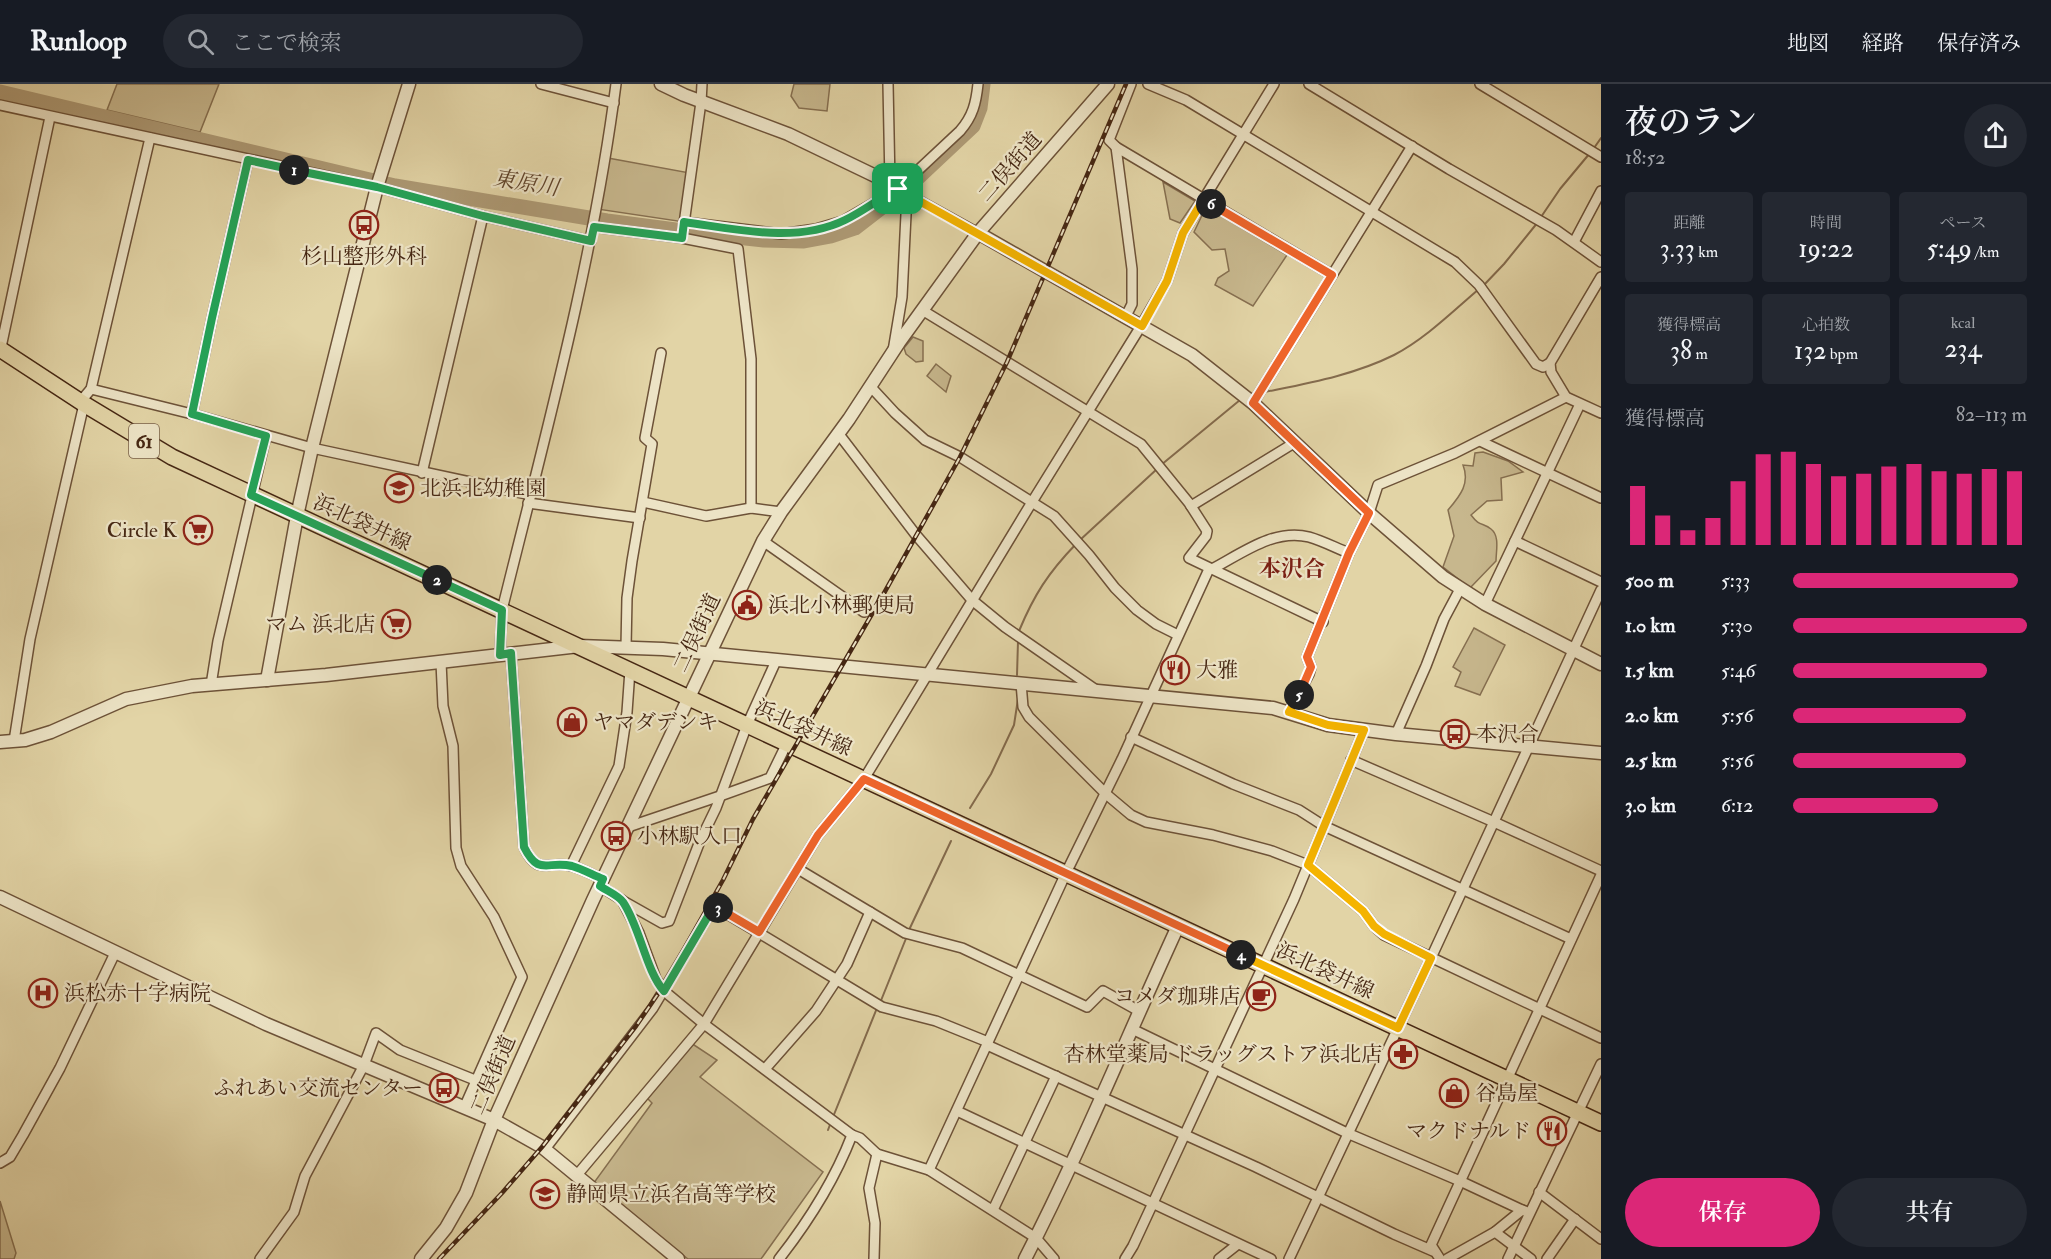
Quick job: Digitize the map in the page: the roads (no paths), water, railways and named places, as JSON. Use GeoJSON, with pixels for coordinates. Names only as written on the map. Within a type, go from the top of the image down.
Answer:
{"type":"FeatureCollection","features":[{"type":"Feature","properties":{"kind":"main road","name":"浜北袋井線"},"geometry":{"type":"LineString","coordinates":[[0,350],[172,457],[1601,1123]]}},
{"type":"Feature","properties":{"kind":"street"},"geometry":{"type":"LineString","coordinates":[[267,680],[312,448],[377,187],[409,84]]}},
{"type":"Feature","properties":{"kind":"street"},"geometry":{"type":"LineString","coordinates":[[541,84],[614,103]]}},
{"type":"Feature","properties":{"kind":"street"},"geometry":{"type":"LineString","coordinates":[[616,84],[591,241],[502,610],[524,847],[534,863],[542,866],[571,866],[601,883],[622,900],[662,922],[669,921],[747,724],[776,661]]}},
{"type":"Feature","properties":{"kind":"street"},"geometry":{"type":"LineString","coordinates":[[661,84],[788,135],[900,190],[1192,355],[1253,403],[1369,513],[1460,589],[1601,664]]}},
{"type":"Feature","properties":{"kind":"street"},"geometry":{"type":"LineString","coordinates":[[682,238],[702,84]]}},
{"type":"Feature","properties":{"kind":"street"},"geometry":{"type":"LineString","coordinates":[[888,84],[900,190],[902,297],[893,351]]}},
{"type":"Feature","properties":{"kind":"street"},"geometry":{"type":"LineString","coordinates":[[684,222],[781,234],[816,229],[843,221],[868,208],[885,195],[900,190],[969,121],[975,107],[978,84]]}},
{"type":"Feature","properties":{"kind":"street","name":"二俣街道"},"geometry":{"type":"LineString","coordinates":[[421,1259],[446,1228],[466,1193],[494,1120],[601,883],[763,541],[893,351],[978,233],[1108,84]]}},
{"type":"Feature","properties":{"kind":"street"},"geometry":{"type":"LineString","coordinates":[[1131,84],[1109,140],[1116,147],[1332,275]]}},
{"type":"Feature","properties":{"kind":"street"},"geometry":{"type":"LineString","coordinates":[[1148,84],[1186,100],[1455,262],[1480,288],[1536,364],[1543,367],[1550,363],[1601,277]]}},
{"type":"Feature","properties":{"kind":"street"},"geometry":{"type":"LineString","coordinates":[[577,1175],[704,1024],[818,835],[864,779],[1032,501],[1142,326],[1167,281],[1183,233],[1274,84]]}},
{"type":"Feature","properties":{"kind":"street"},"geometry":{"type":"LineString","coordinates":[[1309,84],[1574,242],[1601,262]]}},
{"type":"Feature","properties":{"kind":"street"},"geometry":{"type":"LineString","coordinates":[[1480,84],[1595,153]]}},
{"type":"Feature","properties":{"kind":"street"},"geometry":{"type":"LineString","coordinates":[[0,105],[377,187],[483,216],[591,241]]}},
{"type":"Feature","properties":{"kind":"street"},"geometry":{"type":"LineString","coordinates":[[0,350],[50,117]]}},
{"type":"Feature","properties":{"kind":"street"},"geometry":{"type":"LineString","coordinates":[[14,741],[30,639],[82,403],[91,389],[150,138]]}},
{"type":"Feature","properties":{"kind":"street"},"geometry":{"type":"LineString","coordinates":[[1253,403],[1412,146]]}},
{"type":"Feature","properties":{"kind":"street"},"geometry":{"type":"LineString","coordinates":[[1116,147],[1132,269],[1132,304],[1126,316]]}},
{"type":"Feature","properties":{"kind":"street"},"geometry":{"type":"LineString","coordinates":[[192,414],[248,160]]}},
{"type":"Feature","properties":{"kind":"street"},"geometry":{"type":"LineString","coordinates":[[1574,242],[1601,191]]}},
{"type":"Feature","properties":{"kind":"street"},"geometry":{"type":"LineString","coordinates":[[422,473],[483,216]]}},
{"type":"Feature","properties":{"kind":"street"},"geometry":{"type":"LineString","coordinates":[[594,227],[682,238],[738,249],[751,359],[751,508]]}},
{"type":"Feature","properties":{"kind":"street"},"geometry":{"type":"LineString","coordinates":[[922,310],[1141,444],[1191,506],[1207,531],[1206,536],[1189,558],[1323,622]]}},
{"type":"Feature","properties":{"kind":"street"},"geometry":{"type":"LineString","coordinates":[[626,647],[627,598],[652,444],[645,438],[661,353]]}},
{"type":"Feature","properties":{"kind":"street"},"geometry":{"type":"LineString","coordinates":[[1550,363],[1551,372],[1566,397],[1601,413]]}},
{"type":"Feature","properties":{"kind":"street"},"geometry":{"type":"LineString","coordinates":[[870,386],[925,440],[960,457],[1054,516],[1115,588],[1137,610],[1156,624],[1178,634]]}},
{"type":"Feature","properties":{"kind":"street"},"geometry":{"type":"LineString","coordinates":[[91,389],[192,414],[312,448],[530,499],[640,518]]}},
{"type":"Feature","properties":{"kind":"street"},"geometry":{"type":"LineString","coordinates":[[1289,712],[1309,674],[1311,667],[1307,657],[1349,553],[1369,513],[1378,485],[1480,441],[1566,397]]}},
{"type":"Feature","properties":{"kind":"street"},"geometry":{"type":"LineString","coordinates":[[1485,604],[1580,404]]}},
{"type":"Feature","properties":{"kind":"street"},"geometry":{"type":"LineString","coordinates":[[838,433],[916,535],[972,600],[1005,627],[1096,690]]}},
{"type":"Feature","properties":{"kind":"street"},"geometry":{"type":"LineString","coordinates":[[211,685],[218,641],[266,436]]}},
{"type":"Feature","properties":{"kind":"street"},"geometry":{"type":"LineString","coordinates":[[1480,441],[1601,498]]}},
{"type":"Feature","properties":{"kind":"street"},"geometry":{"type":"LineString","coordinates":[[1191,506],[1294,443]]}},
{"type":"Feature","properties":{"kind":"street"},"geometry":{"type":"LineString","coordinates":[[643,502],[706,516],[751,508],[781,512]]}},
{"type":"Feature","properties":{"kind":"street"},"geometry":{"type":"LineString","coordinates":[[929,1170],[1210,569],[1275,537],[1294,535],[1310,537],[1349,553]]}},
{"type":"Feature","properties":{"kind":"street"},"geometry":{"type":"LineString","coordinates":[[763,541],[864,612]]}},
{"type":"Feature","properties":{"kind":"street"},"geometry":{"type":"LineString","coordinates":[[1515,541],[1601,582]]}},
{"type":"Feature","properties":{"kind":"street"},"geometry":{"type":"LineString","coordinates":[[1396,734],[1444,619],[1460,589]]}},
{"type":"Feature","properties":{"kind":"street"},"geometry":{"type":"LineString","coordinates":[[1289,1259],[1530,747],[1601,590]]}},
{"type":"Feature","properties":{"kind":"street"},"geometry":{"type":"LineString","coordinates":[[0,742],[51,732],[126,699],[192,686],[579,646],[626,647],[709,654],[1273,708],[1328,725],[1364,730],[1601,753]]}},
{"type":"Feature","properties":{"kind":"street"},"geometry":{"type":"LineString","coordinates":[[441,662],[443,706],[453,746],[458,857],[461,866],[494,917],[522,977],[464,1108]]}},
{"type":"Feature","properties":{"kind":"street"},"geometry":{"type":"LineString","coordinates":[[571,866],[619,766],[627,712],[630,670]]}},
{"type":"Feature","properties":{"kind":"street"},"geometry":{"type":"LineString","coordinates":[[1021,683],[1023,707],[1029,717],[1106,794],[1131,815],[1146,822],[1272,851],[1308,865],[1363,911],[1374,926],[1384,934],[1601,1038]]}},
{"type":"Feature","properties":{"kind":"street"},"geometry":{"type":"LineString","coordinates":[[1125,1259],[1263,965],[1308,865],[1364,730]]}},
{"type":"Feature","properties":{"kind":"street"},"geometry":{"type":"LineString","coordinates":[[1131,737],[1233,784],[1299,810],[1324,826],[1571,939]]}},
{"type":"Feature","properties":{"kind":"street"},"geometry":{"type":"LineString","coordinates":[[628,827],[770,778],[787,743]]}},
{"type":"Feature","properties":{"kind":"street"},"geometry":{"type":"LineString","coordinates":[[1351,760],[1494,822],[1601,873],[1431,1245],[1440,1259]]}},
{"type":"Feature","properties":{"kind":"street"},"geometry":{"type":"LineString","coordinates":[[798,869],[908,934],[962,948],[1088,1007],[1103,991],[1139,1011]]}},
{"type":"Feature","properties":{"kind":"street"},"geometry":{"type":"LineString","coordinates":[[0,897],[266,1024],[494,1120],[545,1149],[678,1259]]}},
{"type":"Feature","properties":{"kind":"street"},"geometry":{"type":"LineString","coordinates":[[622,900],[639,933],[656,979],[664,991],[704,1024],[852,1135],[860,1138],[877,1154],[929,1170],[1036,1238],[1054,1259]]}},
{"type":"Feature","properties":{"kind":"street"},"geometry":{"type":"LineString","coordinates":[[545,1149],[611,1065],[664,991],[714,906],[879,1005],[936,1021],[988,1044],[1433,1251]]}},
{"type":"Feature","properties":{"kind":"street"},"geometry":{"type":"LineString","coordinates":[[765,1069],[816,1011],[847,964],[870,912]]}},
{"type":"Feature","properties":{"kind":"street"},"geometry":{"type":"LineString","coordinates":[[1025,1259],[1102,1098],[1179,926]]}},
{"type":"Feature","properties":{"kind":"street"},"geometry":{"type":"LineString","coordinates":[[0,1163],[10,1157],[60,1068],[115,953]]}},
{"type":"Feature","properties":{"kind":"street"},"geometry":{"type":"LineString","coordinates":[[1132,1029],[1347,1133],[1461,1180],[1525,1212]]}},
{"type":"Feature","properties":{"kind":"street"},"geometry":{"type":"LineString","coordinates":[[260,1259],[294,1212],[305,1176],[364,1065],[376,1033],[400,1050],[475,1080]]}},
{"type":"Feature","properties":{"kind":"street"},"geometry":{"type":"LineString","coordinates":[[1447,1259],[1525,1212],[1539,1192],[1601,1064]]}},
{"type":"Feature","properties":{"kind":"street"},"geometry":{"type":"LineString","coordinates":[[993,1210],[1056,1076]]}},
{"type":"Feature","properties":{"kind":"street"},"geometry":{"type":"LineString","coordinates":[[957,1111],[1271,1259]]}},
{"type":"Feature","properties":{"kind":"street"},"geometry":{"type":"LineString","coordinates":[[778,1259],[812,1211],[852,1135]]}},
{"type":"Feature","properties":{"kind":"street"},"geometry":{"type":"LineString","coordinates":[[874,1259],[875,1223],[869,1188],[877,1154]]}},
{"type":"Feature","properties":{"kind":"street"},"geometry":{"type":"LineString","coordinates":[[1539,1192],[1601,1239]]}},
{"type":"Feature","properties":{"kind":"street"},"geometry":{"type":"LineString","coordinates":[[1508,1259],[1518,1248],[1525,1212]]}},
{"type":"Feature","properties":{"kind":"street"},"geometry":{"type":"LineString","coordinates":[[1547,1259],[1575,1219]]}},
{"type":"Feature","properties":{"kind":"street"},"geometry":{"type":"LineString","coordinates":[[1495,1232],[1531,1259]]}},
{"type":"Feature","properties":{"kind":"street"},"geometry":{"type":"LineString","coordinates":[[1219,1259],[1238,1244]]}},
{"type":"Feature","properties":{"kind":"waterway","name":"東原川"},"geometry":{"type":"LineString","coordinates":[[0,92],[395,186],[607,221],[764,240],[804,241],[831,236],[855,228],[908,187],[973,126],[980,108],[983,84]]}},
{"type":"Feature","properties":{"kind":"waterway"},"geometry":{"type":"LineString","coordinates":[[1594,148],[1601,138]]}},
{"type":"Feature","properties":{"kind":"waterway"},"geometry":{"type":"LineString","coordinates":[[1541,217],[1560,189],[1590,153]]}},
{"type":"Feature","properties":{"kind":"waterway"},"geometry":{"type":"LineString","coordinates":[[1483,286],[1538,222]]}},
{"type":"Feature","properties":{"kind":"waterway"},"geometry":{"type":"LineString","coordinates":[[1265,392],[1347,373],[1394,355],[1427,333],[1479,289]]}},
{"type":"Feature","properties":{"kind":"waterway"},"geometry":{"type":"LineString","coordinates":[[1161,465],[1240,400]]}},
{"type":"Feature","properties":{"kind":"waterway"},"geometry":{"type":"LineString","coordinates":[[1080,540],[1157,469]]}},
{"type":"Feature","properties":{"kind":"waterway"},"geometry":{"type":"LineString","coordinates":[[1019,631],[1030,606],[1043,585],[1076,544]]}},
{"type":"Feature","properties":{"kind":"waterway"},"geometry":{"type":"LineString","coordinates":[[1017,675],[1018,641]]}},
{"type":"Feature","properties":{"kind":"waterway"},"geometry":{"type":"LineString","coordinates":[[970,808],[991,774],[1014,725],[1018,699]]}},
{"type":"Feature","properties":{"kind":"waterway"},"geometry":{"type":"LineString","coordinates":[[909,930],[951,841]]}},
{"type":"Feature","properties":{"kind":"waterway"},"geometry":{"type":"LineString","coordinates":[[880,1003],[907,936]]}},
{"type":"Feature","properties":{"kind":"waterway"},"geometry":{"type":"LineString","coordinates":[[833,1117],[877,1008]]}},
{"type":"Feature","properties":{"kind":"waterway"},"geometry":{"type":"LineString","coordinates":[[828,1130],[831,1122]]}},
{"type":"Feature","properties":{"kind":"railway"},"geometry":{"type":"LineString","coordinates":[[439,1259],[542,1147],[636,1026],[662,988],[723,880],[753,819],[960,457],[1007,362],[1126,84]]}},
{"type":"Feature","properties":{"kind":"place","name":"杉山整形外科"},"geometry":{"type":"Point","coordinates":[364,225]}},
{"type":"Feature","properties":{"kind":"place","name":"北浜北幼稚園"},"geometry":{"type":"Point","coordinates":[399,488]}},
{"type":"Feature","properties":{"kind":"place","name":"Circle K"},"geometry":{"type":"Point","coordinates":[198,530]}},
{"type":"Feature","properties":{"kind":"place","name":"浜北小林郵便局"},"geometry":{"type":"Point","coordinates":[747,605]}},
{"type":"Feature","properties":{"kind":"place","name":"マム 浜北店"},"geometry":{"type":"Point","coordinates":[396,624]}},
{"type":"Feature","properties":{"kind":"place","name":"大雅"},"geometry":{"type":"Point","coordinates":[1175,670]}},
{"type":"Feature","properties":{"kind":"place","name":"ヤマダデンキ"},"geometry":{"type":"Point","coordinates":[572,722]}},
{"type":"Feature","properties":{"kind":"place","name":"本沢合"},"geometry":{"type":"Point","coordinates":[1455,734]}},
{"type":"Feature","properties":{"kind":"place","name":"小林駅入口"},"geometry":{"type":"Point","coordinates":[616,836]}},
{"type":"Feature","properties":{"kind":"place","name":"浜松赤十字病院"},"geometry":{"type":"Point","coordinates":[43,993]}},
{"type":"Feature","properties":{"kind":"place","name":"コメダ珈琲店"},"geometry":{"type":"Point","coordinates":[1261,996]}},
{"type":"Feature","properties":{"kind":"place","name":"杏林堂薬局 ドラッグストア浜北店"},"geometry":{"type":"Point","coordinates":[1403,1054]}},
{"type":"Feature","properties":{"kind":"place","name":"ふれあい交流センター"},"geometry":{"type":"Point","coordinates":[444,1088]}},
{"type":"Feature","properties":{"kind":"place","name":"谷島屋"},"geometry":{"type":"Point","coordinates":[1454,1093]}},
{"type":"Feature","properties":{"kind":"place","name":"マクドナルド"},"geometry":{"type":"Point","coordinates":[1552,1131]}},
{"type":"Feature","properties":{"kind":"place","name":"静岡県立浜名高等学校"},"geometry":{"type":"Point","coordinates":[545,1194]}},
{"type":"Feature","properties":{"kind":"district","name":"本沢合"},"geometry":{"type":"Point","coordinates":[1292,569]}}]}
